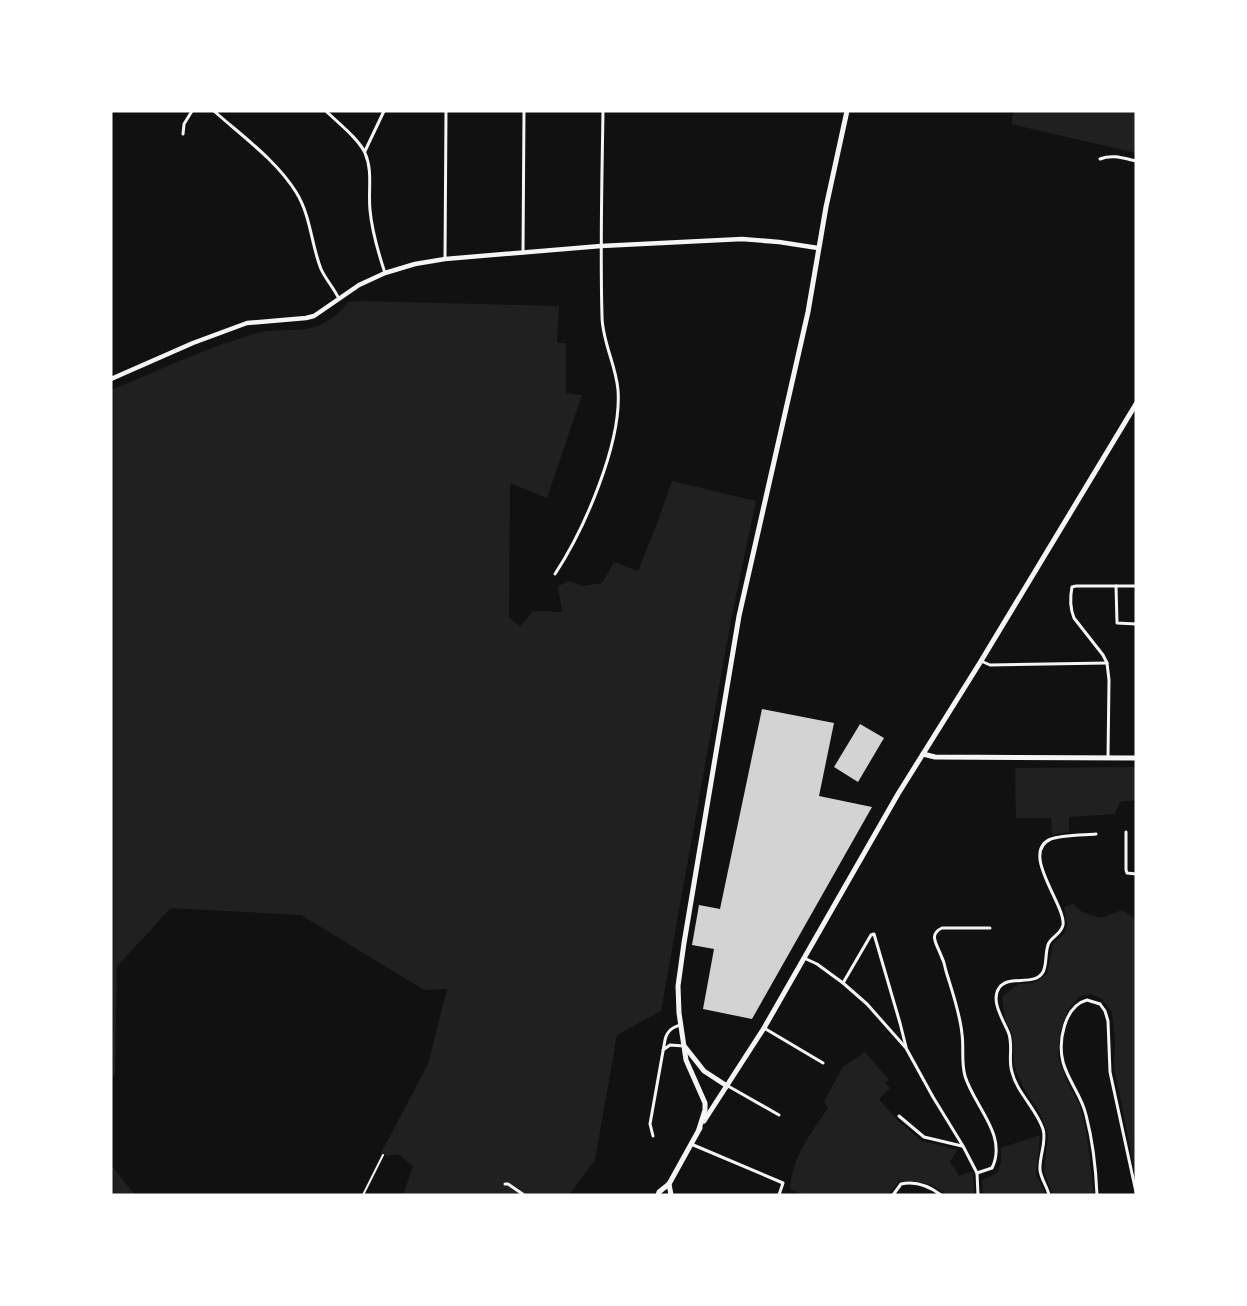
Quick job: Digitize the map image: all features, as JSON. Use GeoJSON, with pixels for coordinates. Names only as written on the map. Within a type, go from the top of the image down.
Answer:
{"type":"FeatureCollection","features":[{"type":"Feature","properties":{"kind":"main road"},"geometry":{"type":"LineString","coordinates":[[699,1129],[705,1110],[705,1103],[686,1060],[681,1025],[678,986],[684,943],[739,616],[808,312],[818,248],[847,111]]}},
{"type":"Feature","properties":{"kind":"main road"},"geometry":{"type":"LineString","coordinates":[[658,1195],[669,1184],[699,1129],[764,1028],[898,794],[981,661],[1136,404]]}},
{"type":"Feature","properties":{"kind":"main road"},"geometry":{"type":"LineString","coordinates":[[924,754],[935,758],[1136,758]]}},
{"type":"Feature","properties":{"kind":"main road"},"geometry":{"type":"LineString","coordinates":[[684,1046],[704,1070],[727,1086]]}},
{"type":"Feature","properties":{"kind":"main road"},"geometry":{"type":"LineString","coordinates":[[669,1184],[671,1195]]}},
{"type":"Feature","properties":{"kind":"street"},"geometry":{"type":"LineString","coordinates":[[183,134],[184,124],[192,111]]}},
{"type":"Feature","properties":{"kind":"street"},"geometry":{"type":"LineString","coordinates":[[214,111],[287,179],[297,194],[310,226],[321,269],[340,299]]}},
{"type":"Feature","properties":{"kind":"street"},"geometry":{"type":"LineString","coordinates":[[326,111],[365,151],[369,165],[372,226],[375,243],[385,272]]}},
{"type":"Feature","properties":{"kind":"street"},"geometry":{"type":"LineString","coordinates":[[365,151],[384,111]]}},
{"type":"Feature","properties":{"kind":"street"},"geometry":{"type":"LineString","coordinates":[[445,259],[446,111]]}},
{"type":"Feature","properties":{"kind":"street"},"geometry":{"type":"LineString","coordinates":[[523,253],[524,111]]}},
{"type":"Feature","properties":{"kind":"street"},"geometry":{"type":"LineString","coordinates":[[555,574],[580,529],[597,490],[613,439],[618,414],[618,390],[615,370],[602,319],[603,111]]}},
{"type":"Feature","properties":{"kind":"street"},"geometry":{"type":"LineString","coordinates":[[1100,159],[1107,156],[1136,161]]}},
{"type":"Feature","properties":{"kind":"street"},"geometry":{"type":"LineString","coordinates":[[111,379],[193,343],[247,322],[314,316],[360,285],[385,272],[415,264],[445,259],[601,246],[742,239],[818,248]]}},
{"type":"Feature","properties":{"kind":"street"},"geometry":{"type":"LineString","coordinates":[[1116,586],[1117,623],[1136,624]]}},
{"type":"Feature","properties":{"kind":"street"},"geometry":{"type":"LineString","coordinates":[[1108,757],[1109,680],[1107,663],[1103,655],[1074,618],[1071,604],[1072,587],[1136,586]]}},
{"type":"Feature","properties":{"kind":"street"},"geometry":{"type":"LineString","coordinates":[[981,661],[990,665],[1107,663]]}},
{"type":"Feature","properties":{"kind":"street"},"geometry":{"type":"LineString","coordinates":[[1126,832],[1126,870],[1127,873],[1136,874]]}},
{"type":"Feature","properties":{"kind":"street"},"geometry":{"type":"LineString","coordinates":[[1049,1195],[1040,1172],[1044,1135],[1037,1114],[1016,1083],[1012,1073],[1010,1063],[1011,1043],[996,996],[997,990],[1007,982],[1030,980],[1043,973],[1048,944],[1059,934],[1062,928],[1063,919],[1042,870],[1041,850],[1044,843],[1052,838],[1096,834]]}},
{"type":"Feature","properties":{"kind":"street"},"geometry":{"type":"LineString","coordinates":[[977,1173],[992,1168],[996,1161],[996,1141],[966,1078],[962,1056],[962,1034],[944,960],[934,934],[942,928],[990,928]]}},
{"type":"Feature","properties":{"kind":"street"},"geometry":{"type":"LineString","coordinates":[[842,983],[871,935],[874,934],[906,1048]]}},
{"type":"Feature","properties":{"kind":"street"},"geometry":{"type":"LineString","coordinates":[[804,958],[817,964],[867,1004],[906,1048],[932,1097],[963,1146],[977,1173],[978,1195]]}},
{"type":"Feature","properties":{"kind":"street"},"geometry":{"type":"LineString","coordinates":[[1097,1195],[1086,1113],[1063,1061],[1062,1040],[1067,1019],[1076,1006],[1087,1000],[1100,1004],[1105,1011],[1108,1021],[1110,1072],[1136,1192]]}},
{"type":"Feature","properties":{"kind":"street"},"geometry":{"type":"LineString","coordinates":[[653,1136],[650,1124],[666,1035],[673,1027],[681,1025]]}},
{"type":"Feature","properties":{"kind":"street"},"geometry":{"type":"LineString","coordinates":[[764,1028],[823,1063]]}},
{"type":"Feature","properties":{"kind":"street"},"geometry":{"type":"LineString","coordinates":[[662,1051],[670,1045],[684,1046]]}},
{"type":"Feature","properties":{"kind":"street"},"geometry":{"type":"LineString","coordinates":[[727,1086],[779,1115]]}},
{"type":"Feature","properties":{"kind":"street"},"geometry":{"type":"LineString","coordinates":[[899,1116],[924,1137],[963,1146]]}},
{"type":"Feature","properties":{"kind":"street"},"geometry":{"type":"LineString","coordinates":[[691,1144],[784,1183],[779,1195]]}},
{"type":"Feature","properties":{"kind":"street"},"geometry":{"type":"LineString","coordinates":[[892,1195],[901,1184],[907,1183],[930,1187],[940,1195]]}},
{"type":"Feature","properties":{"kind":"street"},"geometry":{"type":"LineString","coordinates":[[505,1184],[508,1184],[524,1195]]}},
{"type":"Feature","properties":{"kind":"lane"},"geometry":{"type":"LineString","coordinates":[[363,1195],[383,1155]]}},
{"type":"Feature","properties":{"kind":"shaded area"},"geometry":{"type":"Polygon","coordinates":[[[1014,111],[1136,111],[1136,153],[1011,124],[1014,111]]]}},
{"type":"Feature","properties":{"kind":"shaded area"},"geometry":{"type":"Polygon","coordinates":[[[348,302],[559,306],[557,343],[566,343],[566,393],[582,395],[547,498],[510,483],[509,618],[520,626],[533,611],[562,612],[558,586],[569,581],[583,586],[602,583],[614,562],[638,571],[672,481],[756,501],[731,620],[661,1011],[617,1035],[595,1160],[569,1195],[401,1195],[404,1192],[413,1166],[398,1154],[387,1156],[381,1153],[428,1064],[447,989],[424,990],[301,915],[171,908],[117,966],[115,1074],[111,1080],[111,390],[240,338],[266,331],[299,330],[315,327],[333,317],[348,302]]]}},
{"type":"Feature","properties":{"kind":"shaded area"},"geometry":{"type":"Polygon","coordinates":[[[1136,767],[1136,800],[1120,802],[1115,814],[1069,817],[1069,832],[1052,835],[1051,818],[1016,818],[1015,768],[1136,767]]]}},
{"type":"Feature","properties":{"kind":"shaded area"},"geometry":{"type":"Polygon","coordinates":[[[1073,904],[1082,912],[1101,918],[1122,910],[1136,919],[1136,1177],[1114,1067],[1115,1041],[1112,1012],[1102,999],[1091,994],[1079,997],[1067,1012],[1060,1034],[1058,1056],[1066,1079],[1080,1106],[1086,1130],[1094,1195],[1053,1195],[1044,1172],[1048,1135],[1041,1115],[1023,1087],[1014,1065],[1012,1034],[1005,1019],[1002,997],[1018,984],[1034,983],[1047,974],[1053,944],[1064,934],[1067,924],[1064,907],[1073,904]]]}},
{"type":"Feature","properties":{"kind":"shaded area"},"geometry":{"type":"Polygon","coordinates":[[[865,1052],[889,1080],[885,1083],[890,1088],[879,1099],[898,1121],[922,1141],[958,1150],[950,1161],[959,1176],[972,1171],[975,1195],[946,1195],[931,1185],[906,1181],[900,1181],[889,1195],[804,1195],[790,1189],[795,1166],[803,1146],[828,1108],[824,1101],[843,1067],[865,1052]]]}},
{"type":"Feature","properties":{"kind":"shaded area"},"geometry":{"type":"Polygon","coordinates":[[[1040,1135],[1036,1175],[1046,1195],[983,1194],[982,1180],[997,1173],[1001,1163],[1001,1148],[1040,1135]]]}},
{"type":"Feature","properties":{"kind":"shaded area"},"geometry":{"type":"Polygon","coordinates":[[[111,1165],[135,1195],[111,1195],[111,1165]]]}},
{"type":"Feature","properties":{"kind":"building"},"geometry":{"type":"Polygon","coordinates":[[[762,709],[834,723],[819,796],[872,807],[752,1019],[703,1009],[714,949],[692,945],[699,905],[720,909],[762,709]]]}},
{"type":"Feature","properties":{"kind":"building"},"geometry":{"type":"Polygon","coordinates":[[[860,724],[884,738],[858,782],[834,767],[860,724]]]}}]}
